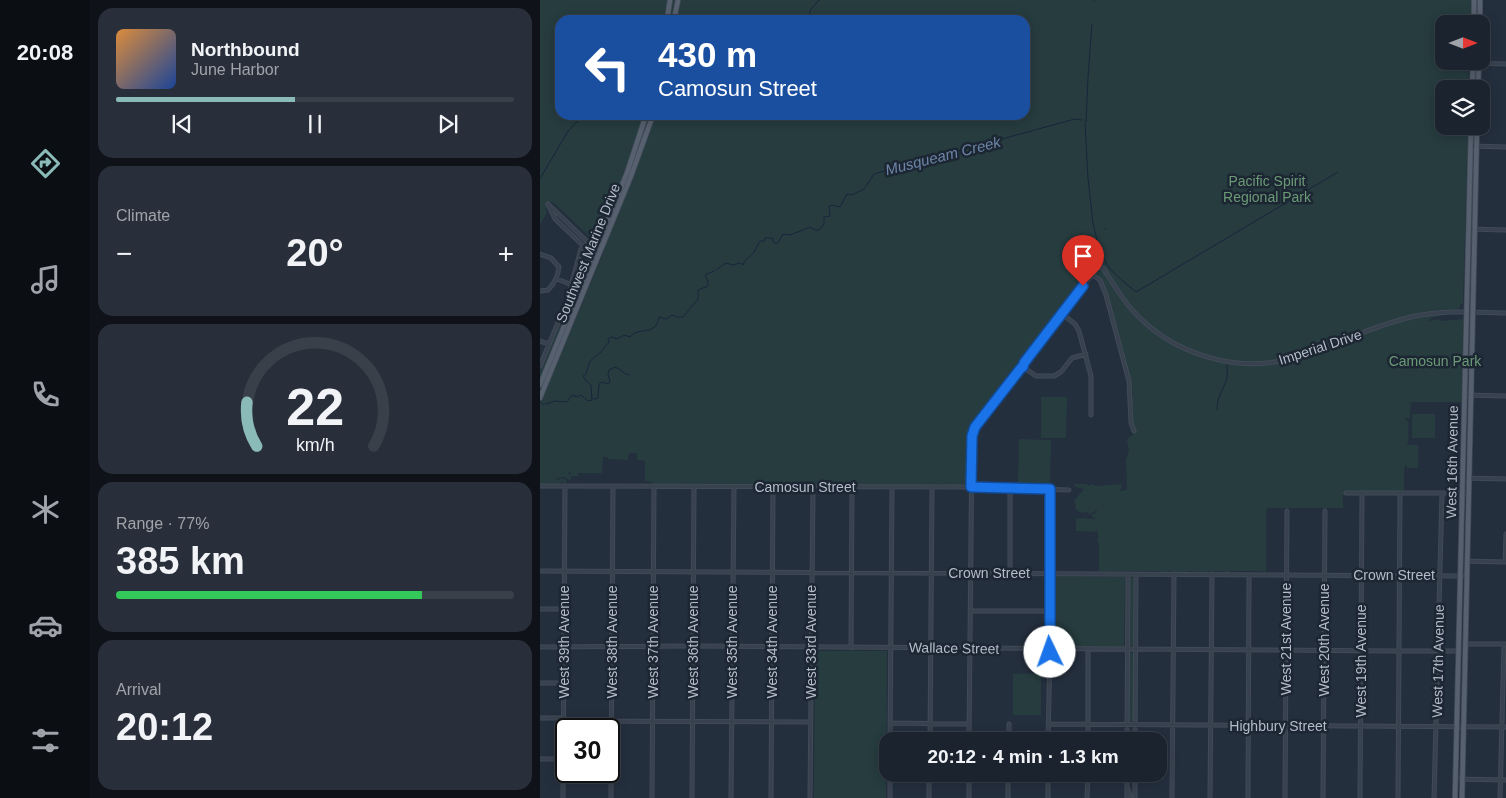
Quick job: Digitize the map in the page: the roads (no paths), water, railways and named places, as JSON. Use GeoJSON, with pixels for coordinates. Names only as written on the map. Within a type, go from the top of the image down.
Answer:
{"type":"FeatureCollection","features":[{"type":"Feature","properties":{"kind":"main road"},"geometry":{"type":"LineString","coordinates":[[668,15],[670,0]]}},
{"type":"Feature","properties":{"kind":"main road"},"geometry":{"type":"LineString","coordinates":[[675,15],[678,0]]}},
{"type":"Feature","properties":{"kind":"main road"},"geometry":{"type":"LineString","coordinates":[[1474,0],[1474,15]]}},
{"type":"Feature","properties":{"kind":"main road"},"geometry":{"type":"LineString","coordinates":[[1480,0],[1480,15]]}},
{"type":"Feature","properties":{"kind":"main road","name":"Southwest Marine Drive"},"geometry":{"type":"LineString","coordinates":[[540,398],[631,164],[644,120]]}},
{"type":"Feature","properties":{"kind":"main road","name":"Southwest Marine Drive"},"geometry":{"type":"LineString","coordinates":[[540,385],[593,256],[598,251],[631,176],[651,120]]}},
{"type":"Feature","properties":{"kind":"main road","name":"West 16th Avenue"},"geometry":{"type":"LineString","coordinates":[[1455,798],[1471,135]]}},
{"type":"Feature","properties":{"kind":"main road","name":"West 16th Avenue"},"geometry":{"type":"LineString","coordinates":[[1462,798],[1477,135]]}},
{"type":"Feature","properties":{"kind":"street"},"geometry":{"type":"LineString","coordinates":[[1490,63],[1506,64]]}},
{"type":"Feature","properties":{"kind":"street"},"geometry":{"type":"LineString","coordinates":[[1471,146],[1506,147]]}},
{"type":"Feature","properties":{"kind":"street"},"geometry":{"type":"LineString","coordinates":[[593,256],[555,218],[548,204],[598,251]]}},
{"type":"Feature","properties":{"kind":"street"},"geometry":{"type":"LineString","coordinates":[[1469,229],[1506,230]]}},
{"type":"Feature","properties":{"kind":"street"},"geometry":{"type":"LineString","coordinates":[[540,366],[572,285],[581,249],[585,248],[589,243]]}},
{"type":"Feature","properties":{"kind":"street"},"geometry":{"type":"LineString","coordinates":[[540,254],[556,262],[559,267],[557,279],[548,290],[540,291]]}},
{"type":"Feature","properties":{"kind":"street","name":"Imperial Drive"},"geometry":{"type":"LineString","coordinates":[[1091,274],[1096,268],[1103,268],[1133,311],[1148,325],[1171,341],[1195,353],[1244,364],[1276,362],[1295,358],[1393,322],[1412,317],[1441,312],[1467,312]]}},
{"type":"Feature","properties":{"kind":"street"},"geometry":{"type":"LineString","coordinates":[[969,732],[973,431],[1091,274],[1100,280],[1106,294],[1129,380],[1131,423],[1134,431]]}},
{"type":"Feature","properties":{"kind":"street"},"geometry":{"type":"LineString","coordinates":[[557,279],[572,285]]}},
{"type":"Feature","properties":{"kind":"street"},"geometry":{"type":"LineString","coordinates":[[1467,312],[1506,313]]}},
{"type":"Feature","properties":{"kind":"street"},"geometry":{"type":"LineString","coordinates":[[1062,314],[1078,328],[1086,354],[1091,376],[1091,415]]}},
{"type":"Feature","properties":{"kind":"street"},"geometry":{"type":"LineString","coordinates":[[540,341],[549,344]]}},
{"type":"Feature","properties":{"kind":"street"},"geometry":{"type":"LineString","coordinates":[[1022,366],[1036,376],[1054,376],[1061,372],[1072,358],[1086,354]]}},
{"type":"Feature","properties":{"kind":"street"},"geometry":{"type":"LineString","coordinates":[[1465,395],[1506,396]]}},
{"type":"Feature","properties":{"kind":"street"},"geometry":{"type":"LineString","coordinates":[[1463,478],[1506,479]]}},
{"type":"Feature","properties":{"kind":"street","name":"Camosun Street"},"geometry":{"type":"LineString","coordinates":[[540,486],[971,487],[1069,490]]}},
{"type":"Feature","properties":{"kind":"street","name":"West 39th Avenue"},"geometry":{"type":"LineString","coordinates":[[564,486],[564,718]]}},
{"type":"Feature","properties":{"kind":"street","name":"West 38th Avenue"},"geometry":{"type":"LineString","coordinates":[[611,718],[613,486]]}},
{"type":"Feature","properties":{"kind":"street","name":"West 37th Avenue"},"geometry":{"type":"LineString","coordinates":[[652,798],[654,486]]}},
{"type":"Feature","properties":{"kind":"street","name":"West 36th Avenue"},"geometry":{"type":"LineString","coordinates":[[692,798],[694,486]]}},
{"type":"Feature","properties":{"kind":"street","name":"West 35th Avenue"},"geometry":{"type":"LineString","coordinates":[[731,798],[734,487]]}},
{"type":"Feature","properties":{"kind":"street","name":"West 34th Avenue"},"geometry":{"type":"LineString","coordinates":[[771,798],[773,487]]}},
{"type":"Feature","properties":{"kind":"street","name":"West 33rd Avenue"},"geometry":{"type":"LineString","coordinates":[[810,798],[813,487]]}},
{"type":"Feature","properties":{"kind":"street"},"geometry":{"type":"LineString","coordinates":[[851,648],[852,487]]}},
{"type":"Feature","properties":{"kind":"street"},"geometry":{"type":"LineString","coordinates":[[890,732],[892,488]]}},
{"type":"Feature","properties":{"kind":"street"},"geometry":{"type":"LineString","coordinates":[[930,732],[932,488]]}},
{"type":"Feature","properties":{"kind":"street"},"geometry":{"type":"LineString","coordinates":[[1010,488],[1010,573]]}},
{"type":"Feature","properties":{"kind":"street"},"geometry":{"type":"LineString","coordinates":[[1049,732],[1050,489]]}},
{"type":"Feature","properties":{"kind":"street"},"geometry":{"type":"LineString","coordinates":[[1346,493],[1469,493]]}},
{"type":"Feature","properties":{"kind":"street"},"geometry":{"type":"LineString","coordinates":[[1398,798],[1400,493]]}},
{"type":"Feature","properties":{"kind":"street","name":"West 17th Avenue"},"geometry":{"type":"LineString","coordinates":[[1434,798],[1442,493]]}},
{"type":"Feature","properties":{"kind":"street","name":"West 19th Avenue"},"geometry":{"type":"LineString","coordinates":[[1360,798],[1362,494]]}},
{"type":"Feature","properties":{"kind":"street","name":"West 21st Avenue"},"geometry":{"type":"LineString","coordinates":[[1285,798],[1287,511]]}},
{"type":"Feature","properties":{"kind":"street","name":"West 20th Avenue"},"geometry":{"type":"LineString","coordinates":[[1323,798],[1325,511]]}},
{"type":"Feature","properties":{"kind":"street"},"geometry":{"type":"LineString","coordinates":[[1460,561],[1506,562],[1506,534]]}},
{"type":"Feature","properties":{"kind":"street","name":"Crown Street"},"geometry":{"type":"LineString","coordinates":[[540,571],[1467,576]]}},
{"type":"Feature","properties":{"kind":"street"},"geometry":{"type":"LineString","coordinates":[[1127,732],[1128,574]]}},
{"type":"Feature","properties":{"kind":"street"},"geometry":{"type":"LineString","coordinates":[[1135,732],[1136,574]]}},
{"type":"Feature","properties":{"kind":"street"},"geometry":{"type":"LineString","coordinates":[[1172,798],[1174,574]]}},
{"type":"Feature","properties":{"kind":"street"},"geometry":{"type":"LineString","coordinates":[[1210,798],[1212,574]]}},
{"type":"Feature","properties":{"kind":"street"},"geometry":{"type":"LineString","coordinates":[[1248,798],[1249,575]]}},
{"type":"Feature","properties":{"kind":"street"},"geometry":{"type":"LineString","coordinates":[[540,609],[564,609]]}},
{"type":"Feature","properties":{"kind":"street"},"geometry":{"type":"LineString","coordinates":[[970,611],[1049,611]]}},
{"type":"Feature","properties":{"kind":"street"},"geometry":{"type":"LineString","coordinates":[[1465,644],[1505,644],[1504,727],[1500,798]]}},
{"type":"Feature","properties":{"kind":"street","name":"Wallace Street"},"geometry":{"type":"LineString","coordinates":[[540,647],[693,646],[1459,651]]}},
{"type":"Feature","properties":{"kind":"street"},"geometry":{"type":"LineString","coordinates":[[1088,649],[1088,732]]}},
{"type":"Feature","properties":{"kind":"street"},"geometry":{"type":"LineString","coordinates":[[540,682],[564,683]]}},
{"type":"Feature","properties":{"kind":"street"},"geometry":{"type":"LineString","coordinates":[[540,718],[555,719]]}},
{"type":"Feature","properties":{"kind":"street"},"geometry":{"type":"LineString","coordinates":[[620,722],[811,722]]}},
{"type":"Feature","properties":{"kind":"street"},"geometry":{"type":"LineString","coordinates":[[890,723],[969,724]]}},
{"type":"Feature","properties":{"kind":"street"},"geometry":{"type":"LineString","coordinates":[[1009,724],[1009,732]]}},
{"type":"Feature","properties":{"kind":"street","name":"Highbury Street"},"geometry":{"type":"LineString","coordinates":[[1049,724],[1504,727]]}},
{"type":"Feature","properties":{"kind":"street"},"geometry":{"type":"LineString","coordinates":[[540,759],[555,759]]}},
{"type":"Feature","properties":{"kind":"street"},"geometry":{"type":"LineString","coordinates":[[1455,779],[1506,780]]}},
{"type":"Feature","properties":{"kind":"street"},"geometry":{"type":"LineString","coordinates":[[890,782],[890,798]]}},
{"type":"Feature","properties":{"kind":"street"},"geometry":{"type":"LineString","coordinates":[[929,782],[929,798]]}},
{"type":"Feature","properties":{"kind":"street"},"geometry":{"type":"LineString","coordinates":[[969,782],[969,798]]}},
{"type":"Feature","properties":{"kind":"street"},"geometry":{"type":"LineString","coordinates":[[1008,782],[1008,798]]}},
{"type":"Feature","properties":{"kind":"street"},"geometry":{"type":"LineString","coordinates":[[1048,782],[1048,798]]}},
{"type":"Feature","properties":{"kind":"street"},"geometry":{"type":"LineString","coordinates":[[1088,782],[1088,798]]}},
{"type":"Feature","properties":{"kind":"street"},"geometry":{"type":"LineString","coordinates":[[1127,782],[1127,798]]}},
{"type":"Feature","properties":{"kind":"street"},"geometry":{"type":"LineString","coordinates":[[1127,782],[1131,798]]}},
{"type":"Feature","properties":{"kind":"street"},"geometry":{"type":"LineString","coordinates":[[1135,782],[1135,798]]}},
{"type":"Feature","properties":{"kind":"street","name":"West 39th Avenue"},"geometry":{"type":"LineString","coordinates":[[563,783],[563,798]]}},
{"type":"Feature","properties":{"kind":"street","name":"West 38th Avenue"},"geometry":{"type":"LineString","coordinates":[[611,783],[611,798]]}},
{"type":"Feature","properties":{"kind":"waterway"},"geometry":{"type":"LineString","coordinates":[[809,15],[811,9],[819,0]]}},
{"type":"Feature","properties":{"kind":"waterway"},"geometry":{"type":"LineString","coordinates":[[1088,77],[1092,24]]}},
{"type":"Feature","properties":{"kind":"waterway"},"geometry":{"type":"LineString","coordinates":[[1086,122],[1088,78]]}},
{"type":"Feature","properties":{"kind":"waterway","name":"Musqueam Creek"},"geometry":{"type":"LineString","coordinates":[[716,270],[726,263],[733,265],[740,263],[743,265],[760,241],[764,241],[765,238],[773,238],[773,242],[777,244],[783,234],[790,235],[810,227],[819,230],[824,224],[824,217],[830,216],[829,206],[840,207],[847,194],[852,195],[864,189],[874,174],[1075,119],[1082,120]]}},
{"type":"Feature","properties":{"kind":"waterway"},"geometry":{"type":"LineString","coordinates":[[541,177],[568,131],[579,120]]}},
{"type":"Feature","properties":{"kind":"waterway","name":"Musqueam Creek"},"geometry":{"type":"LineString","coordinates":[[1085,123],[1088,178],[1093,223],[1097,240]]}},
{"type":"Feature","properties":{"kind":"waterway","name":"Musqueam Creek"},"geometry":{"type":"LineString","coordinates":[[1097,242],[1108,265],[1117,276],[1136,292],[1338,172]]}},
{"type":"Feature","properties":{"kind":"waterway","name":"Musqueam Creek"},"geometry":{"type":"LineString","coordinates":[[546,404],[555,401],[567,402],[572,395],[577,397],[581,395],[588,401],[592,400],[591,385],[583,376],[586,374],[590,361],[600,353],[609,342],[608,339],[612,337],[617,339],[624,335],[630,337],[638,332],[651,329],[657,323],[659,317],[666,319],[672,315],[683,317],[698,299],[698,290],[708,286],[705,275],[714,271]]}},
{"type":"Feature","properties":{"kind":"waterway"},"geometry":{"type":"LineString","coordinates":[[1217,410],[1219,398],[1227,379],[1227,364]]}},
{"type":"Feature","properties":{"kind":"waterway"},"geometry":{"type":"LineString","coordinates":[[594,399],[598,398],[599,384],[602,382],[608,384],[610,382],[609,370],[615,367],[629,375]]}},
{"type":"Feature","properties":{"kind":"park label","name":"Pacific Spirit Regional Park"},"geometry":{"type":"Point","coordinates":[1267,190]}},
{"type":"Feature","properties":{"kind":"park label","name":"Camosun Park"},"geometry":{"type":"Point","coordinates":[1435,361]}}]}
